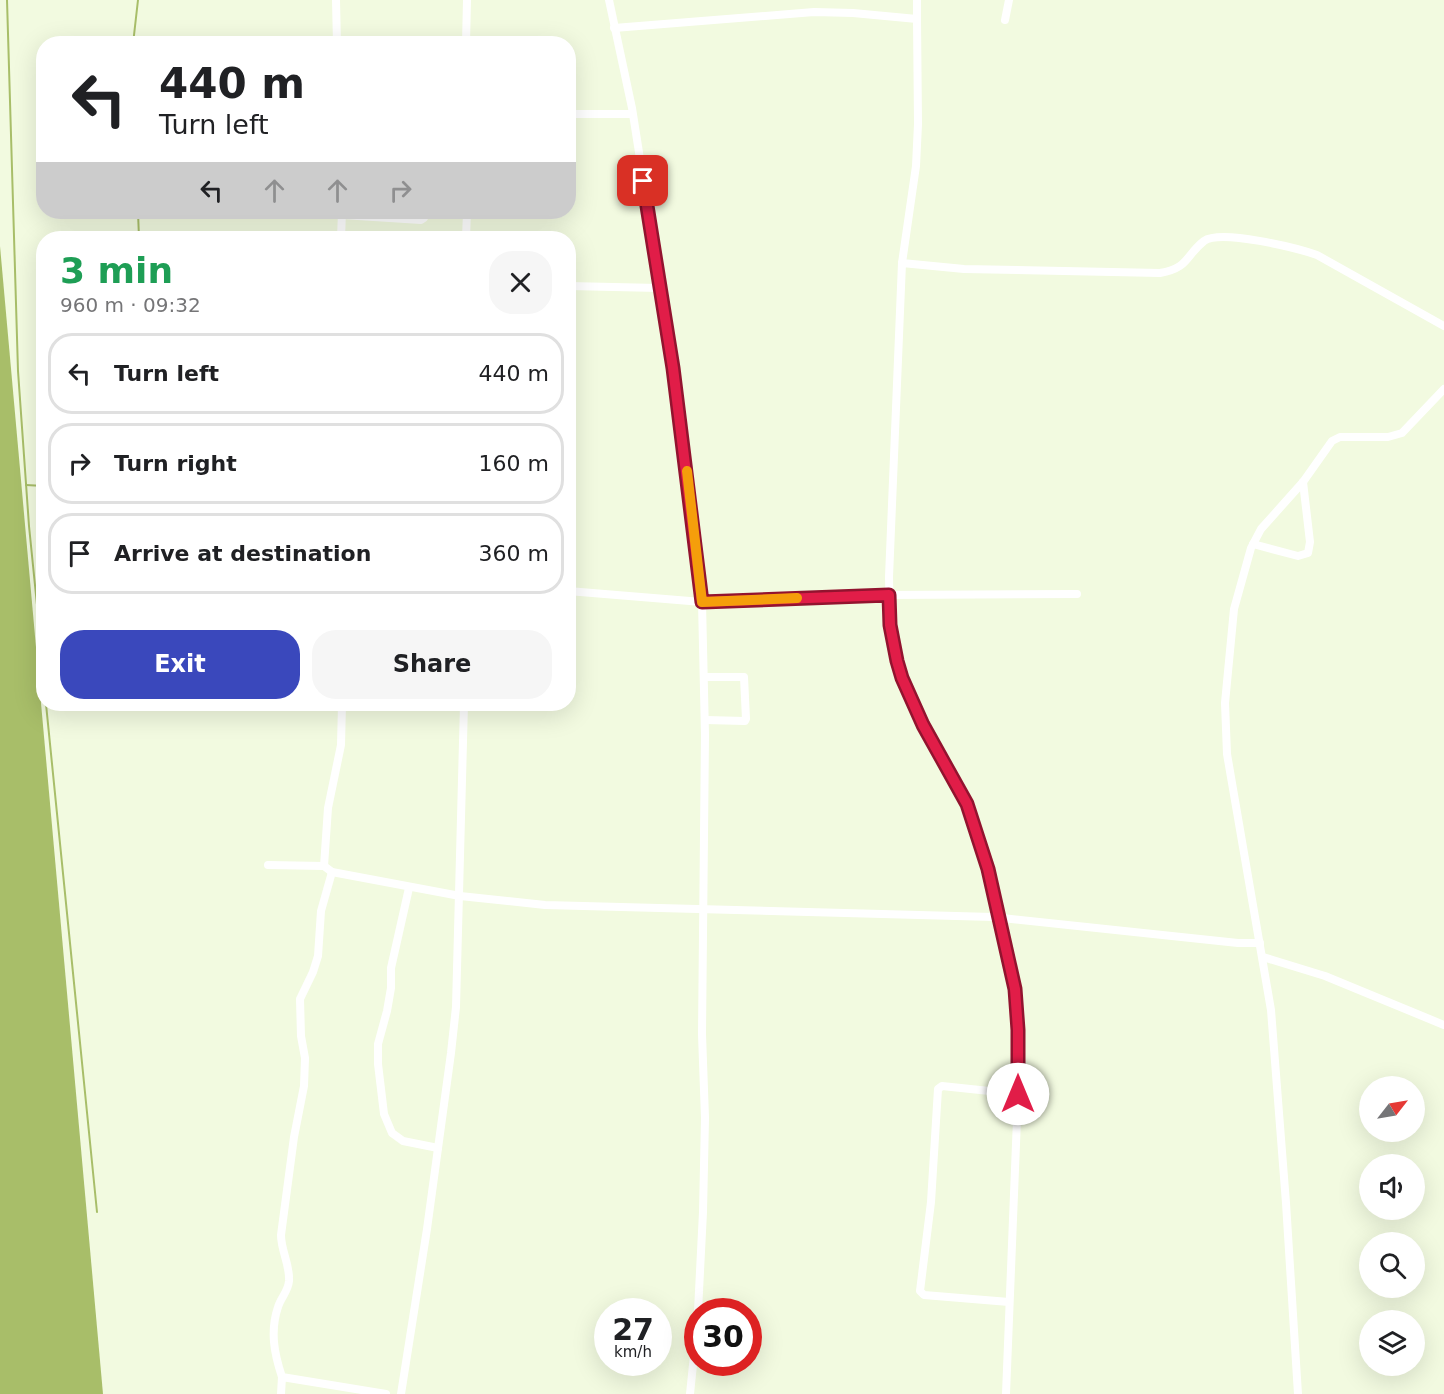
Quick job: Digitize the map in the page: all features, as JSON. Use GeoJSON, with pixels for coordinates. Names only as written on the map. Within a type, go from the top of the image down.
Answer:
{"type":"FeatureCollection","features":[{"type":"Feature","properties":{"kind":"street"},"geometry":{"type":"LineString","coordinates":[[336,0],[337,36]]}},
{"type":"Feature","properties":{"kind":"street"},"geometry":{"type":"LineString","coordinates":[[466,0],[466,36]]}},
{"type":"Feature","properties":{"kind":"street"},"geometry":{"type":"LineString","coordinates":[[609,0],[632,114],[682,434],[702,602],[705,677],[705,908],[702,1034],[705,1155],[699,1298]]}},
{"type":"Feature","properties":{"kind":"street"},"geometry":{"type":"LineString","coordinates":[[917,0],[918,124],[915,166],[902,263],[889,595],[890,625],[902,678],[923,725],[967,804],[988,869],[1015,989],[1018,1030],[1018,1094],[1006,1394]]}},
{"type":"Feature","properties":{"kind":"street"},"geometry":{"type":"LineString","coordinates":[[1005,20],[1009,0]]}},
{"type":"Feature","properties":{"kind":"street"},"geometry":{"type":"LineString","coordinates":[[615,28],[814,12],[917,19]]}},
{"type":"Feature","properties":{"kind":"street"},"geometry":{"type":"LineString","coordinates":[[576,114],[632,114]]}},
{"type":"Feature","properties":{"kind":"street"},"geometry":{"type":"LineString","coordinates":[[902,263],[964,269],[1160,273],[1179,268],[1203,242],[1212,237],[1237,238],[1304,250],[1317,255],[1444,326]]}},
{"type":"Feature","properties":{"kind":"street"},"geometry":{"type":"LineString","coordinates":[[576,286],[659,288]]}},
{"type":"Feature","properties":{"kind":"street"},"geometry":{"type":"LineString","coordinates":[[1298,1394],[1271,1010],[1227,754],[1226,690],[1234,609],[1253,544],[1266,522],[1303,482],[1334,440],[1340,437],[1388,437],[1402,433],[1444,389]]}},
{"type":"Feature","properties":{"kind":"street"},"geometry":{"type":"LineString","coordinates":[[1253,544],[1298,556],[1308,553],[1310,542],[1303,482]]}},
{"type":"Feature","properties":{"kind":"street"},"geometry":{"type":"LineString","coordinates":[[576,592],[702,602],[889,595],[1077,594]]}},
{"type":"Feature","properties":{"kind":"street"},"geometry":{"type":"LineString","coordinates":[[705,677],[744,677],[746,719],[745,722],[705,720]]}},
{"type":"Feature","properties":{"kind":"street"},"geometry":{"type":"LineString","coordinates":[[324,866],[328,808],[341,745],[342,711]]}},
{"type":"Feature","properties":{"kind":"street"},"geometry":{"type":"LineString","coordinates":[[401,1394],[438,1148],[456,1007],[464,711]]}},
{"type":"Feature","properties":{"kind":"street"},"geometry":{"type":"LineString","coordinates":[[268,865],[324,866],[332,872],[409,888],[545,905],[999,918],[1238,943],[1260,943]]}},
{"type":"Feature","properties":{"kind":"street"},"geometry":{"type":"LineString","coordinates":[[281,1394],[282,1377],[273,1341],[277,1309],[288,1287],[288,1260],[282,1245],[281,1234],[294,1137],[304,1086],[305,1058],[301,1036],[300,999],[318,956],[321,911],[332,872]]}},
{"type":"Feature","properties":{"kind":"street"},"geometry":{"type":"LineString","coordinates":[[409,888],[391,968],[391,988],[378,1044],[378,1064],[384,1114],[392,1133],[403,1140],[438,1148]]}},
{"type":"Feature","properties":{"kind":"street"},"geometry":{"type":"LineString","coordinates":[[1263,957],[1325,976],[1444,1024]]}},
{"type":"Feature","properties":{"kind":"street"},"geometry":{"type":"LineString","coordinates":[[1009,1302],[924,1295],[920,1291],[931,1202],[938,1089],[942,1086],[1018,1094]]}},
{"type":"Feature","properties":{"kind":"street"},"geometry":{"type":"LineString","coordinates":[[690,1394],[692,1376]]}},
{"type":"Feature","properties":{"kind":"street"},"geometry":{"type":"LineString","coordinates":[[282,1377],[386,1394]]}},
{"type":"Feature","properties":{"kind":"shaded area"},"geometry":{"type":"Polygon","coordinates":[[[0,246],[36,647],[36,711],[42,711],[103,1394],[0,1394],[0,246]]]}},
{"type":"Feature","properties":{"kind":"waterway"},"geometry":{"type":"LineString","coordinates":[[7,0],[18,371],[36,595]]}},
{"type":"Feature","properties":{"kind":"waterway"},"geometry":{"type":"LineString","coordinates":[[134,36],[138,0]]}},
{"type":"Feature","properties":{"kind":"waterway"},"geometry":{"type":"LineString","coordinates":[[138,219],[139,231]]}},
{"type":"Feature","properties":{"kind":"waterway"},"geometry":{"type":"LineString","coordinates":[[26,485],[36,486]]}},
{"type":"Feature","properties":{"kind":"waterway"},"geometry":{"type":"LineString","coordinates":[[47,711],[97,1212]]}},
{"type":"Feature","properties":{"kind":"slow traffic"},"geometry":{"type":"LineString","coordinates":[[687,471],[702,602],[797,598]]}},
{"type":"Feature","properties":{"kind":"route"},"geometry":{"type":"LineString","coordinates":[[643,181],[673,368],[702,602],[889,595],[890,625],[902,678],[923,725],[967,804],[994,891],[1015,989],[1018,1030],[1018,1094]]}}]}
